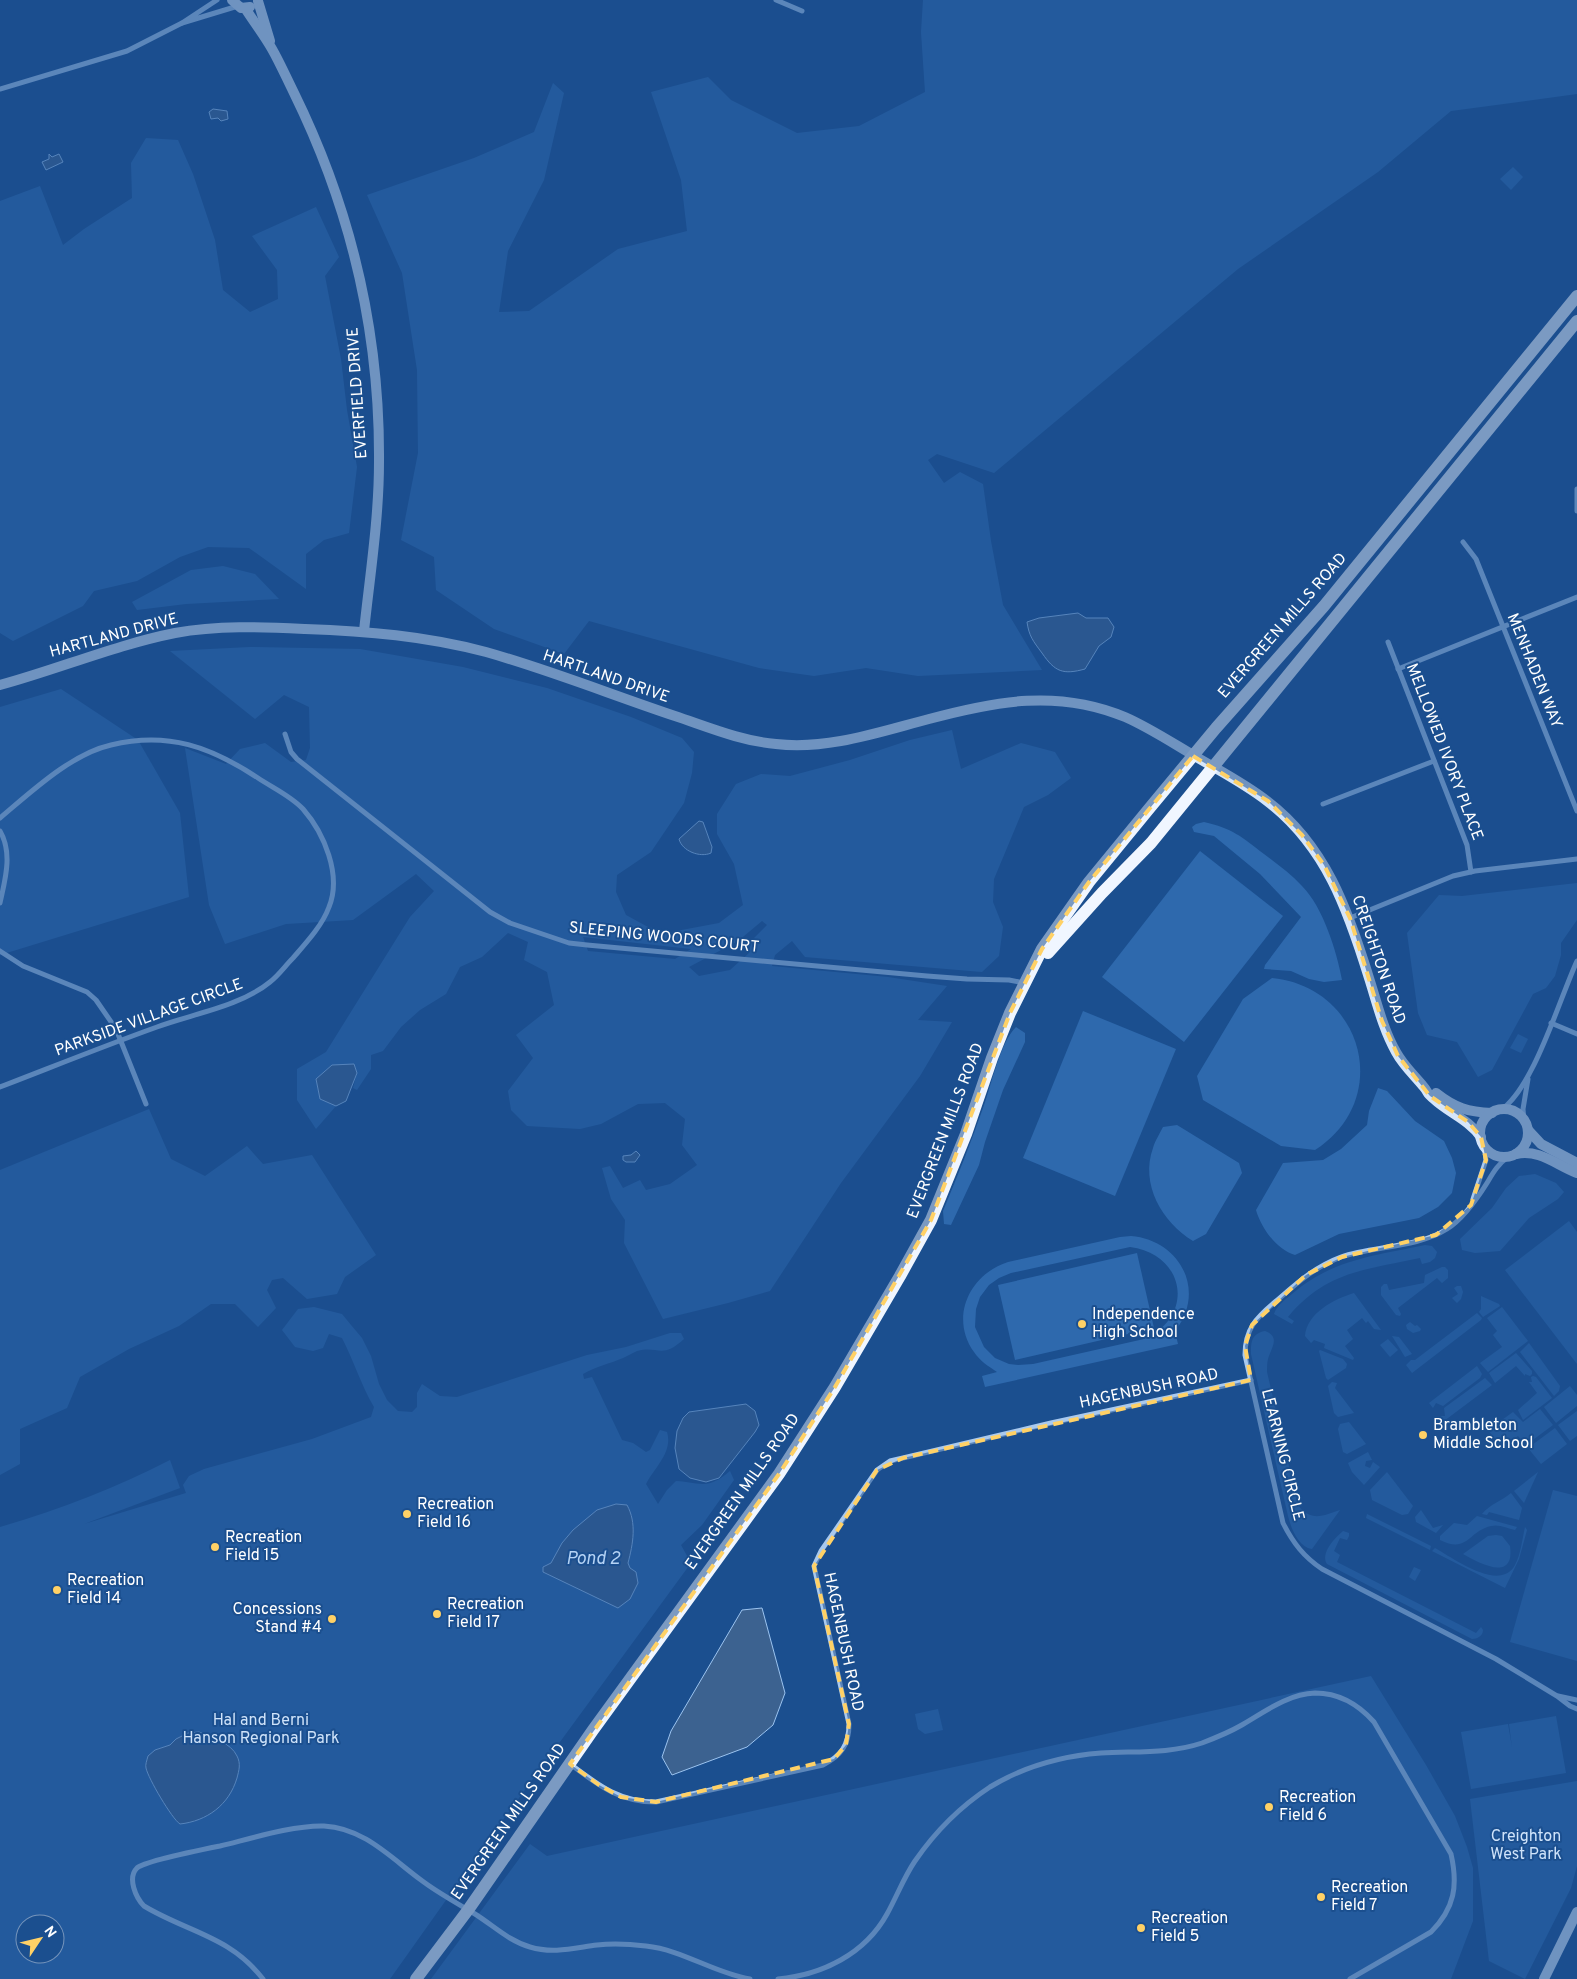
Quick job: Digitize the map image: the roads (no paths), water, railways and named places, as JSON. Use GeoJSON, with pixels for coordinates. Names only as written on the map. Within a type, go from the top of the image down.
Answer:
{"type":"FeatureCollection","features":[{"type":"Feature","properties":{"kind":"main road","name":"EVERGREEN MILLS ROAD"},"geometry":{"type":"LineString","coordinates":[[416,1979],[468,1910],[570,1764],[779,1474],[835,1387],[931,1220],[966,1134],[992,1058],[1010,1013],[1042,949],[1089,882],[1193,756],[1324,606],[1577,296]]}},
{"type":"Feature","properties":{"kind":"main road","name":"EVERGREEN MILLS ROAD"},"geometry":{"type":"LineString","coordinates":[[1025,983],[1056,943],[1151,842],[1577,320]]}},
{"type":"Feature","properties":{"kind":"main road"},"geometry":{"type":"LineString","coordinates":[[1076,922],[1085,901],[1100,879],[1190,772],[1194,763],[1193,756]]}},
{"type":"Feature","properties":{"kind":"street"},"geometry":{"type":"LineString","coordinates":[[0,89],[127,51],[182,23],[217,0]]}},
{"type":"Feature","properties":{"kind":"street"},"geometry":{"type":"LineString","coordinates":[[182,23],[238,5],[253,6],[258,0]]}},
{"type":"Feature","properties":{"kind":"street","name":"EVERFIELD DRIVE"},"geometry":{"type":"LineString","coordinates":[[258,0],[272,49],[305,115],[337,196],[362,283],[371,336],[378,415],[379,463],[375,529],[364,631]]}},
{"type":"Feature","properties":{"kind":"street"},"geometry":{"type":"LineString","coordinates":[[776,0],[802,11]]}},
{"type":"Feature","properties":{"kind":"street","name":"EVERFIELD DRIVE"},"geometry":{"type":"LineString","coordinates":[[238,5],[272,49]]}},
{"type":"Feature","properties":{"kind":"street"},"geometry":{"type":"LineString","coordinates":[[1577,489],[1577,510]]}},
{"type":"Feature","properties":{"kind":"street","name":"MENHADEN WAY"},"geometry":{"type":"LineString","coordinates":[[1463,542],[1476,560],[1577,812]]}},
{"type":"Feature","properties":{"kind":"street"},"geometry":{"type":"LineString","coordinates":[[1398,669],[1577,597]]}},
{"type":"Feature","properties":{"kind":"street","name":"HARTLAND DRIVE"},"geometry":{"type":"LineString","coordinates":[[0,685],[115,648],[180,632],[215,627],[364,631],[426,639],[486,652],[725,733],[772,744],[820,745],[975,706],[1014,700],[1044,700],[1072,702],[1102,709],[1127,718],[1213,767]]}},
{"type":"Feature","properties":{"kind":"street","name":"MELLOWED IVORY PLACE"},"geometry":{"type":"LineString","coordinates":[[1388,642],[1467,845],[1471,872]]}},
{"type":"Feature","properties":{"kind":"street","name":"SLEEPING WOODS COURT"},"geometry":{"type":"LineString","coordinates":[[285,734],[288,746],[297,760],[456,887],[490,912],[510,923],[552,938],[587,946],[927,976],[1009,980],[1025,983]]}},
{"type":"Feature","properties":{"kind":"street","name":"PARKSIDE VILLAGE CIRCLE"},"geometry":{"type":"LineString","coordinates":[[0,818],[77,759],[95,750],[126,742],[150,739],[170,740],[206,751],[246,770],[293,800],[312,820],[320,834],[329,860],[333,880],[330,906],[316,930],[281,972],[260,989],[236,1000],[120,1041],[0,1087]]}},
{"type":"Feature","properties":{"kind":"street"},"geometry":{"type":"LineString","coordinates":[[1324,804],[1434,761]]}},
{"type":"Feature","properties":{"kind":"street","name":"CREIGHTON ROAD"},"geometry":{"type":"LineString","coordinates":[[1213,767],[1245,785],[1286,817],[1324,865],[1350,918],[1389,1039],[1405,1066],[1430,1096],[1468,1122],[1494,1155],[1512,1155],[1526,1152],[1536,1154],[1577,1173]]}},
{"type":"Feature","properties":{"kind":"street"},"geometry":{"type":"LineString","coordinates":[[0,832],[4,838],[8,861],[0,903]]}},
{"type":"Feature","properties":{"kind":"street"},"geometry":{"type":"LineString","coordinates":[[1350,918],[1437,881],[1471,872],[1577,859]]}},
{"type":"Feature","properties":{"kind":"street"},"geometry":{"type":"LineString","coordinates":[[0,951],[23,966],[91,996],[113,1024],[146,1104]]}},
{"type":"Feature","properties":{"kind":"street"},"geometry":{"type":"LineString","coordinates":[[1482,1141],[1483,1123],[1496,1111],[1511,1102],[1528,1078],[1577,961]]}},
{"type":"Feature","properties":{"kind":"street"},"geometry":{"type":"LineString","coordinates":[[1551,1023],[1577,1034]]}},
{"type":"Feature","properties":{"kind":"street"},"geometry":{"type":"LineString","coordinates":[[1512,1155],[1526,1144],[1526,1125],[1523,1109],[1528,1078]]}},
{"type":"Feature","properties":{"kind":"street","name":"CREIGHTON ROAD"},"geometry":{"type":"LineString","coordinates":[[1424,1087],[1434,1091],[1458,1108],[1472,1112],[1514,1112],[1541,1144],[1577,1163]]}},
{"type":"Feature","properties":{"kind":"street","name":"LEARNING CIRCLE"},"geometry":{"type":"LineString","coordinates":[[1471,1205],[1486,1160],[1482,1141]]}},
{"type":"Feature","properties":{"kind":"street","name":"LEARNING CIRCLE"},"geometry":{"type":"LineString","coordinates":[[1512,1155],[1494,1170],[1471,1205],[1449,1228],[1436,1235],[1342,1257],[1306,1275],[1267,1309],[1252,1325],[1246,1337],[1245,1355],[1283,1523],[1294,1544],[1306,1558],[1344,1581],[1496,1659],[1577,1709]]}},
{"type":"Feature","properties":{"kind":"street","name":"HAGENBUSH ROAD"},"geometry":{"type":"LineString","coordinates":[[570,1764],[599,1785],[620,1797],[639,1802],[656,1802],[823,1765],[834,1759],[846,1745],[849,1724],[814,1566],[821,1551],[877,1470],[890,1462],[903,1458],[1051,1423],[1251,1380]]}},
{"type":"Feature","properties":{"kind":"street"},"geometry":{"type":"LineString","coordinates":[[778,1979],[814,1973],[842,1960],[857,1949],[876,1930],[907,1874],[931,1840],[968,1804],[990,1787],[1026,1769],[1069,1758],[1100,1754],[1166,1751],[1200,1743],[1227,1733],[1292,1697],[1314,1693],[1325,1693],[1345,1699],[1362,1710],[1374,1722],[1451,1854],[1454,1869],[1455,1886],[1453,1896],[1439,1924],[1431,1932],[1350,1979]]}},
{"type":"Feature","properties":{"kind":"street","name":"LEARNING CIRCLE"},"geometry":{"type":"LineString","coordinates":[[1557,1696],[1577,1700]]}},
{"type":"Feature","properties":{"kind":"street"},"geometry":{"type":"LineString","coordinates":[[263,1979],[240,1956],[221,1942],[144,1906],[139,1901],[134,1887],[134,1871],[138,1867],[149,1863],[246,1839],[304,1828],[324,1826],[342,1829],[362,1836],[422,1881],[498,1931],[529,1947],[554,1950],[610,1944],[649,1946],[681,1954],[723,1972],[750,1979]]}},
{"type":"Feature","properties":{"kind":"street"},"geometry":{"type":"LineString","coordinates":[[1544,1979],[1577,1912]]}},
{"type":"Feature","properties":{"kind":"water"},"geometry":{"type":"Polygon","coordinates":[[[213,109],[227,111],[228,119],[221,121],[218,118],[211,119],[209,112],[213,109]]]}},
{"type":"Feature","properties":{"kind":"water"},"geometry":{"type":"Polygon","coordinates":[[[49,154],[52,157],[59,154],[63,162],[46,170],[42,162],[49,159],[49,154]]]}},
{"type":"Feature","properties":{"kind":"water"},"geometry":{"type":"Polygon","coordinates":[[[1078,613],[1086,618],[1108,618],[1114,627],[1111,637],[1099,646],[1085,669],[1065,672],[1051,664],[1036,645],[1030,635],[1027,622],[1039,618],[1078,613]]]}},
{"type":"Feature","properties":{"kind":"water"},"geometry":{"type":"Polygon","coordinates":[[[699,821],[703,822],[712,847],[711,853],[702,855],[692,852],[684,847],[679,839],[699,821]]]}},
{"type":"Feature","properties":{"kind":"water"},"geometry":{"type":"Polygon","coordinates":[[[354,1064],[357,1073],[346,1101],[336,1106],[320,1099],[316,1079],[332,1065],[354,1064]]]}},
{"type":"Feature","properties":{"kind":"water"},"geometry":{"type":"Polygon","coordinates":[[[636,1151],[640,1155],[635,1162],[623,1160],[623,1156],[631,1155],[636,1151]]]}},
{"type":"Feature","properties":{"kind":"water"},"geometry":{"type":"Polygon","coordinates":[[[746,1404],[755,1411],[759,1425],[719,1478],[706,1482],[690,1478],[679,1469],[675,1448],[677,1431],[683,1418],[689,1412],[746,1404]]]}},
{"type":"Feature","properties":{"kind":"water","name":"Pond 2"},"geometry":{"type":"Polygon","coordinates":[[[616,1504],[627,1505],[632,1519],[633,1534],[628,1563],[630,1568],[636,1572],[638,1583],[630,1599],[618,1608],[543,1572],[543,1567],[551,1563],[562,1543],[573,1530],[597,1510],[616,1504]]]}},
{"type":"Feature","properties":{"kind":"water"},"geometry":{"type":"Polygon","coordinates":[[[762,1608],[785,1693],[773,1725],[747,1747],[672,1775],[662,1757],[671,1731],[742,1610],[762,1608]]]}},
{"type":"Feature","properties":{"kind":"water"},"geometry":{"type":"Polygon","coordinates":[[[199,1732],[221,1741],[234,1751],[239,1764],[237,1778],[229,1796],[216,1810],[199,1819],[180,1824],[166,1807],[156,1789],[148,1773],[146,1762],[148,1756],[155,1750],[170,1745],[176,1739],[188,1733],[199,1732]]]}},
{"type":"Feature","properties":{"kind":"place","name":"Independence High School"},"geometry":{"type":"Point","coordinates":[1082,1324]}},
{"type":"Feature","properties":{"kind":"place","name":"Brambleton Middle School"},"geometry":{"type":"Point","coordinates":[1423,1435]}},
{"type":"Feature","properties":{"kind":"place","name":"Recreation Field 16"},"geometry":{"type":"Point","coordinates":[407,1514]}},
{"type":"Feature","properties":{"kind":"place","name":"Recreation Field 15"},"geometry":{"type":"Point","coordinates":[215,1547]}},
{"type":"Feature","properties":{"kind":"place","name":"Recreation Field 14"},"geometry":{"type":"Point","coordinates":[57,1590]}},
{"type":"Feature","properties":{"kind":"place","name":"Recreation Field 17"},"geometry":{"type":"Point","coordinates":[437,1614]}},
{"type":"Feature","properties":{"kind":"place","name":"Concessions Stand #4"},"geometry":{"type":"Point","coordinates":[332,1619]}},
{"type":"Feature","properties":{"kind":"place","name":"Recreation Field 6"},"geometry":{"type":"Point","coordinates":[1269,1807]}},
{"type":"Feature","properties":{"kind":"place","name":"Recreation Field 7"},"geometry":{"type":"Point","coordinates":[1321,1897]}},
{"type":"Feature","properties":{"kind":"place","name":"Recreation Field 5"},"geometry":{"type":"Point","coordinates":[1141,1928]}},
{"type":"Feature","properties":{"kind":"park label","name":"Hal and Berni Hanson Regional Park"},"geometry":{"type":"Point","coordinates":[261,1730]}},
{"type":"Feature","properties":{"kind":"park label","name":"Creighton West Park"},"geometry":{"type":"Point","coordinates":[1526,1846]}}]}
